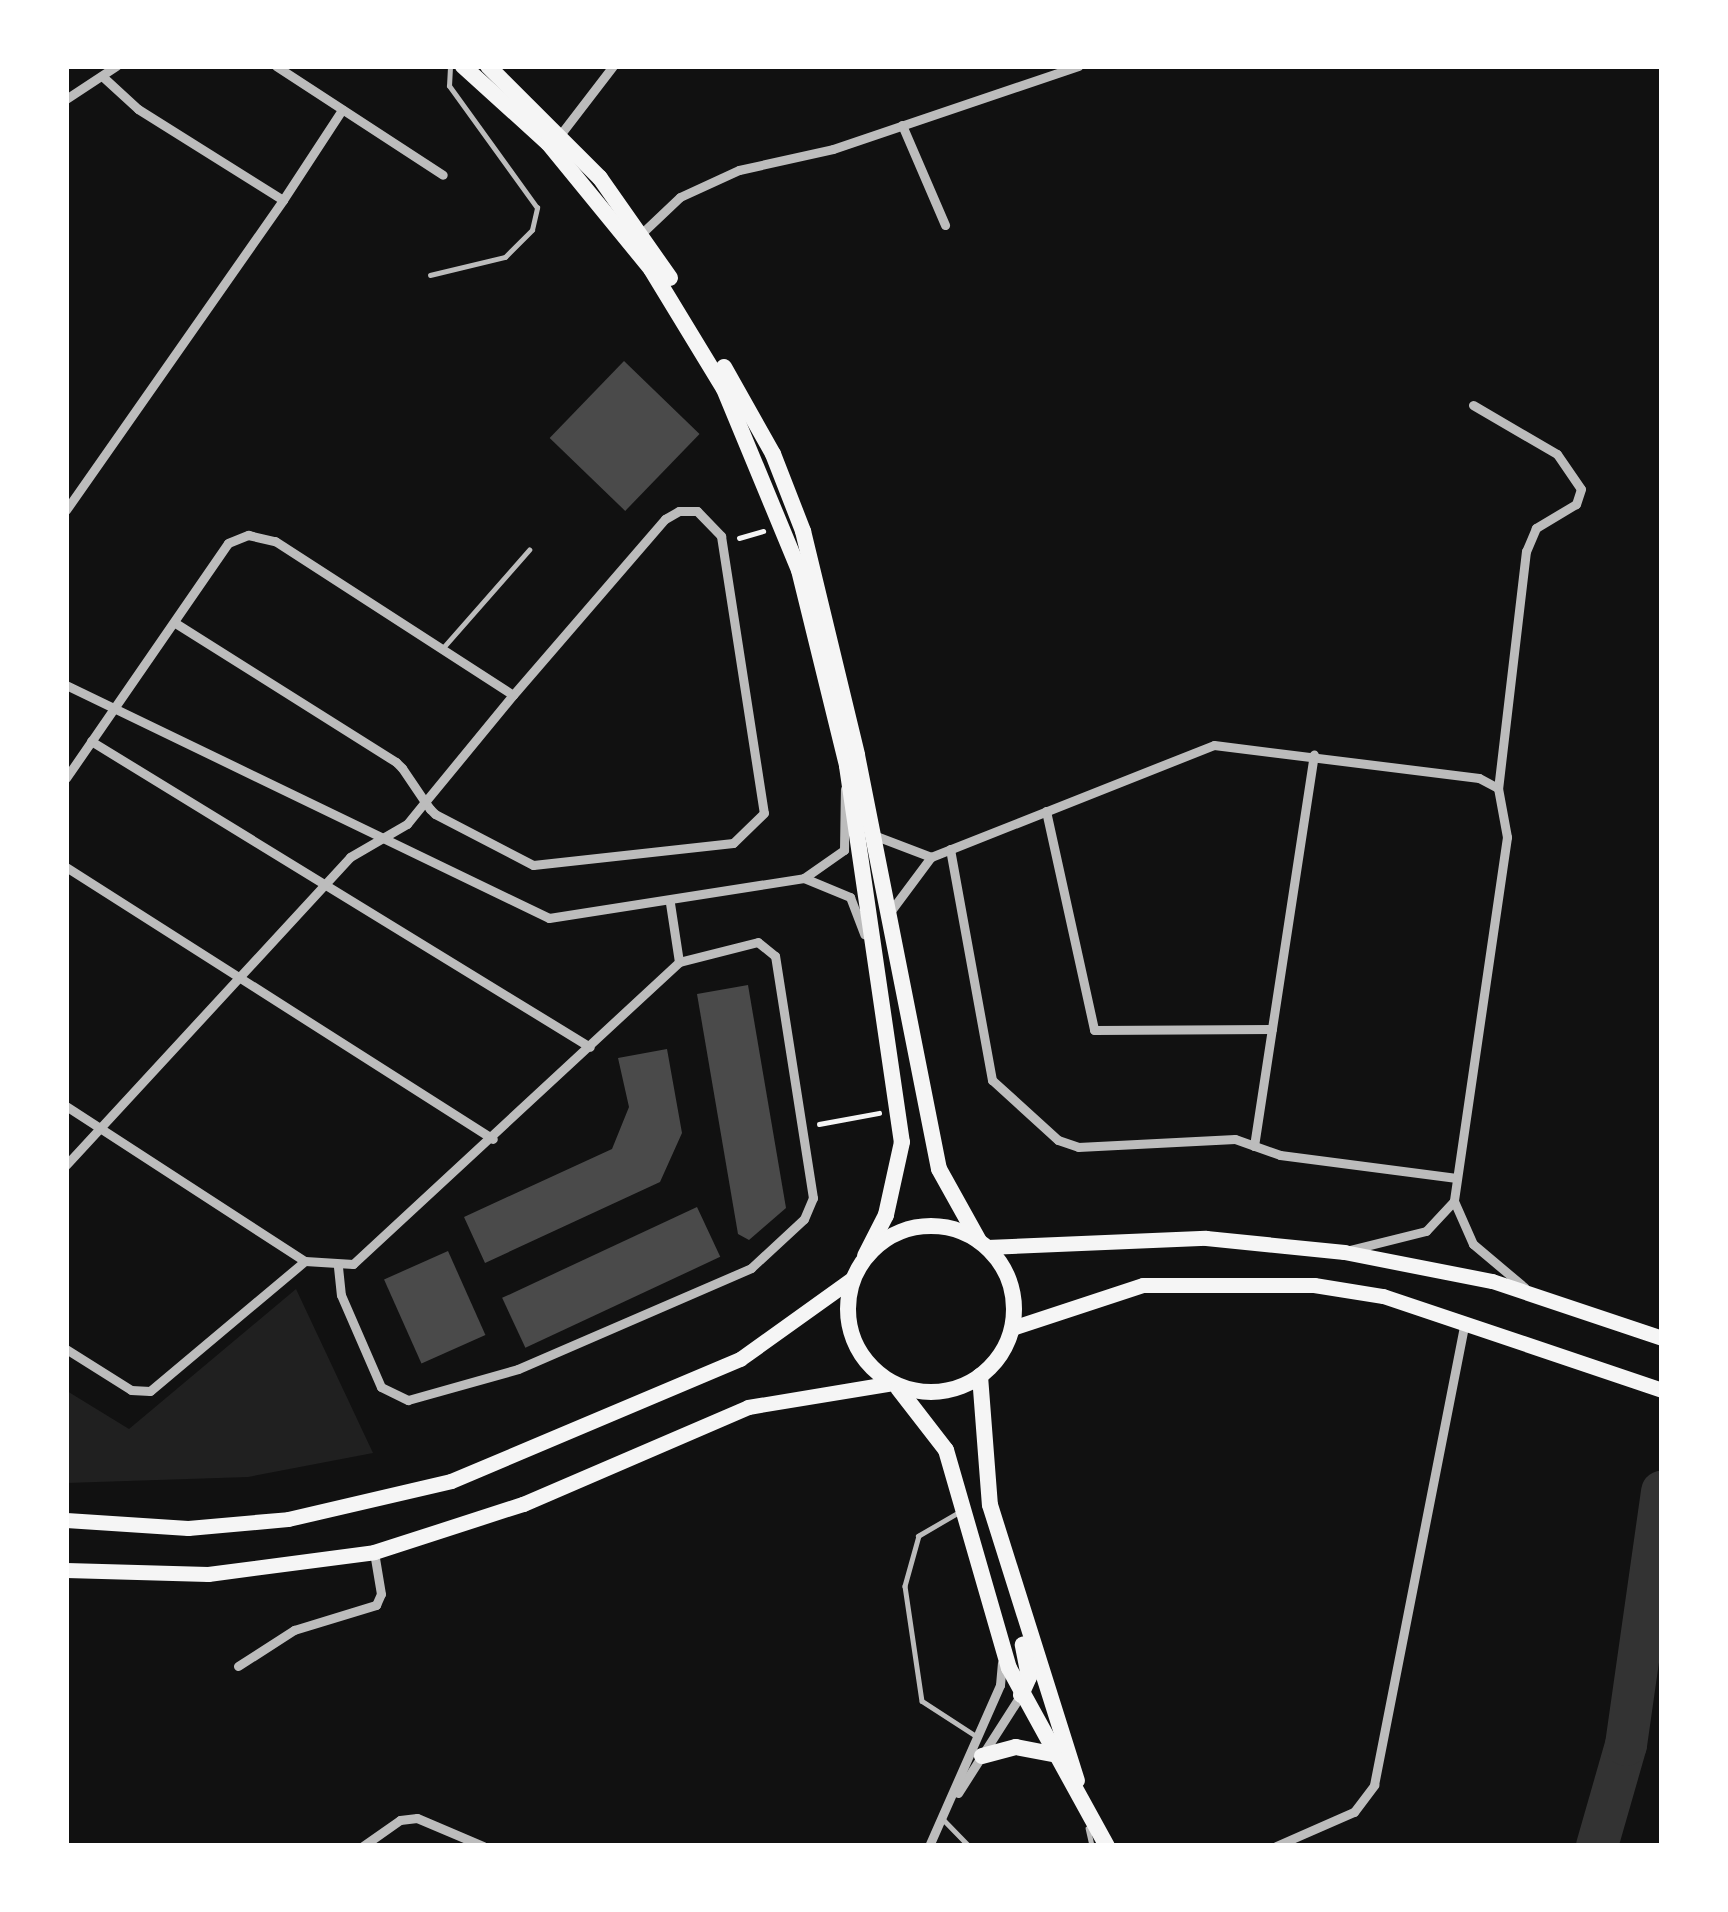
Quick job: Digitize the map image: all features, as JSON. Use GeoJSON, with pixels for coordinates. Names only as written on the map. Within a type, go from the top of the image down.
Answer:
{"type":"FeatureCollection","features":[{"type":"Feature","properties":{"kind":"highway"},"geometry":{"type":"LineString","coordinates":[[463,66],[548,143],[623,230],[724,389],[800,570],[847,766],[887,1007],[898,1110],[896,1181],[853,1278],[849,1326],[865,1359],[893,1383],[946,1450],[967,1508],[1002,1646],[1021,1695],[1106,1846]]}},
{"type":"Feature","properties":{"kind":"highway"},"geometry":{"type":"LineString","coordinates":[[488,66],[560,135],[642,233],[751,413],[803,531],[872,834],[939,1169],[1007,1276],[1012,1328],[980,1376],[937,1391],[893,1383]]}},
{"type":"Feature","properties":{"kind":"highway"},"geometry":{"type":"LineString","coordinates":[[865,1256],[907,1228],[944,1227],[983,1244]]}},
{"type":"Feature","properties":{"kind":"highway"},"geometry":{"type":"LineString","coordinates":[[980,1376],[990,1505],[1029,1665],[1021,1695]]}},
{"type":"Feature","properties":{"kind":"highway"},"geometry":{"type":"LineString","coordinates":[[1006,1572],[1082,1798]]}},
{"type":"Feature","properties":{"kind":"highway"},"geometry":{"type":"LineString","coordinates":[[982,1756],[1016,1747],[1053,1754]]}},
{"type":"Feature","properties":{"kind":"main road"},"geometry":{"type":"LineString","coordinates":[[983,1244],[1206,1238],[1344,1252],[1531,1293],[1662,1338]]}},
{"type":"Feature","properties":{"kind":"main road"},"geometry":{"type":"LineString","coordinates":[[66,1520],[188,1528],[268,1521],[433,1486],[740,1359],[853,1278]]}},
{"type":"Feature","properties":{"kind":"main road"},"geometry":{"type":"LineString","coordinates":[[1012,1328],[1080,1301],[1188,1279],[1314,1285],[1465,1322],[1662,1390]]}},
{"type":"Feature","properties":{"kind":"main road"},"geometry":{"type":"LineString","coordinates":[[66,1570],[208,1574],[374,1552],[524,1504],[748,1407],[893,1383]]}},
{"type":"Feature","properties":{"kind":"street"},"geometry":{"type":"LineString","coordinates":[[66,99],[116,66]]}},
{"type":"Feature","properties":{"kind":"street"},"geometry":{"type":"LineString","coordinates":[[276,66],[443,175]]}},
{"type":"Feature","properties":{"kind":"street"},"geometry":{"type":"LineString","coordinates":[[560,135],[613,66]]}},
{"type":"Feature","properties":{"kind":"street"},"geometry":{"type":"LineString","coordinates":[[642,233],[680,197],[739,170],[902,125],[1078,66]]}},
{"type":"Feature","properties":{"kind":"street"},"geometry":{"type":"LineString","coordinates":[[102,76],[138,110],[283,200]]}},
{"type":"Feature","properties":{"kind":"street"},"geometry":{"type":"LineString","coordinates":[[66,510],[342,110]]}},
{"type":"Feature","properties":{"kind":"street"},"geometry":{"type":"LineString","coordinates":[[902,125],[945,225]]}},
{"type":"Feature","properties":{"kind":"street"},"geometry":{"type":"LineString","coordinates":[[1473,405],[1557,454],[1581,489],[1576,504],[1536,528],[1526,551],[1498,788],[1507,837],[1454,1201],[1473,1244],[1531,1293]]}},
{"type":"Feature","properties":{"kind":"street"},"geometry":{"type":"LineString","coordinates":[[66,1166],[350,857],[425,802],[665,519],[697,511],[722,543],[766,802],[758,826],[733,843],[548,868],[435,814],[425,802],[396,762],[174,622]]}},
{"type":"Feature","properties":{"kind":"street"},"geometry":{"type":"LineString","coordinates":[[66,778],[228,543],[248,535],[274,541],[513,694]]}},
{"type":"Feature","properties":{"kind":"street"},"geometry":{"type":"LineString","coordinates":[[66,685],[379,840],[549,918],[670,903],[804,878],[844,850],[847,766]]}},
{"type":"Feature","properties":{"kind":"street"},"geometry":{"type":"LineString","coordinates":[[91,741],[590,1047]]}},
{"type":"Feature","properties":{"kind":"street"},"geometry":{"type":"LineString","coordinates":[[887,916],[931,857],[1214,745],[1479,778],[1498,788]]}},
{"type":"Feature","properties":{"kind":"street"},"geometry":{"type":"LineString","coordinates":[[1253,1146],[1314,755]]}},
{"type":"Feature","properties":{"kind":"street"},"geometry":{"type":"LineString","coordinates":[[1046,811],[1094,1030],[1272,1029]]}},
{"type":"Feature","properties":{"kind":"street"},"geometry":{"type":"LineString","coordinates":[[872,834],[931,857]]}},
{"type":"Feature","properties":{"kind":"street"},"geometry":{"type":"LineString","coordinates":[[950,849],[987,1065],[1003,1097],[1078,1147],[1235,1139],[1253,1146],[1457,1178]]}},
{"type":"Feature","properties":{"kind":"street"},"geometry":{"type":"LineString","coordinates":[[66,867],[244,975],[493,1139]]}},
{"type":"Feature","properties":{"kind":"street"},"geometry":{"type":"LineString","coordinates":[[804,878],[838,888],[857,908],[887,1007]]}},
{"type":"Feature","properties":{"kind":"street"},"geometry":{"type":"LineString","coordinates":[[670,903],[679,962]]}},
{"type":"Feature","properties":{"kind":"street"},"geometry":{"type":"LineString","coordinates":[[66,1106],[305,1261],[338,1267],[374,1252],[679,962],[758,942],[773,950],[802,1127],[810,1209],[751,1268],[518,1369],[408,1400],[393,1397],[341,1295],[338,1267]]}},
{"type":"Feature","properties":{"kind":"street"},"geometry":{"type":"LineString","coordinates":[[1344,1252],[1426,1231],[1454,1201]]}},
{"type":"Feature","properties":{"kind":"street"},"geometry":{"type":"LineString","coordinates":[[66,1349],[141,1393],[305,1261]]}},
{"type":"Feature","properties":{"kind":"street"},"geometry":{"type":"LineString","coordinates":[[1276,1846],[1354,1812],[1374,1785],[1465,1322]]}},
{"type":"Feature","properties":{"kind":"street"},"geometry":{"type":"LineString","coordinates":[[238,1666],[294,1630],[376,1605],[374,1552]]}},
{"type":"Feature","properties":{"kind":"street"},"geometry":{"type":"LineString","coordinates":[[929,1846],[1000,1685],[1002,1646]]}},
{"type":"Feature","properties":{"kind":"street"},"geometry":{"type":"LineString","coordinates":[[942,1818],[1021,1695]]}},
{"type":"Feature","properties":{"kind":"street"},"geometry":{"type":"LineString","coordinates":[[362,1846],[400,1820],[417,1818],[483,1846]]}},
{"type":"Feature","properties":{"kind":"lane"},"geometry":{"type":"LineString","coordinates":[[430,275],[505,257],[532,230],[536,208],[449,86],[450,66]]}},
{"type":"Feature","properties":{"kind":"lane"},"geometry":{"type":"LineString","coordinates":[[442,649],[529,550]]}},
{"type":"Feature","properties":{"kind":"lane"},"geometry":{"type":"LineString","coordinates":[[967,1508],[919,1536],[905,1586],[922,1701],[976,1736]]}},
{"type":"Feature","properties":{"kind":"lane"},"geometry":{"type":"LineString","coordinates":[[1082,1798],[1092,1846]]}},
{"type":"Feature","properties":{"kind":"lane"},"geometry":{"type":"LineString","coordinates":[[942,1818],[970,1846]]}},
{"type":"Feature","properties":{"kind":"path"},"geometry":{"type":"LineString","coordinates":[[733,540],[759,532]]}},
{"type":"Feature","properties":{"kind":"path"},"geometry":{"type":"LineString","coordinates":[[802,1127],[898,1110]]}},
{"type":"Feature","properties":{"kind":"shaded area"},"geometry":{"type":"Polygon","coordinates":[[[296,1289],[373,1453],[248,1477],[66,1483],[67,1391],[129,1429],[296,1289]]]}},
{"type":"Feature","properties":{"kind":"building"},"geometry":{"type":"Polygon","coordinates":[[[624,361],[700,434],[625,511],[550,438],[624,361]]]}},
{"type":"Feature","properties":{"kind":"building"},"geometry":{"type":"Polygon","coordinates":[[[748,985],[786,1208],[749,1240],[738,1234],[697,994],[748,985]]]}},
{"type":"Feature","properties":{"kind":"building"},"geometry":{"type":"Polygon","coordinates":[[[667,1049],[682,1133],[660,1182],[485,1263],[464,1217],[612,1149],[629,1107],[618,1058],[667,1049]]]}},
{"type":"Feature","properties":{"kind":"building"},"geometry":{"type":"Polygon","coordinates":[[[697,1207],[720,1257],[525,1348],[502,1298],[697,1207]]]}},
{"type":"Feature","properties":{"kind":"building"},"geometry":{"type":"Polygon","coordinates":[[[448,1251],[485,1335],[421,1364],[384,1279],[448,1251]]]}},
{"type":"Feature","properties":{"kind":"waterway"},"geometry":{"type":"LineString","coordinates":[[1597,1846],[1626,1745],[1662,1492]]}}]}
